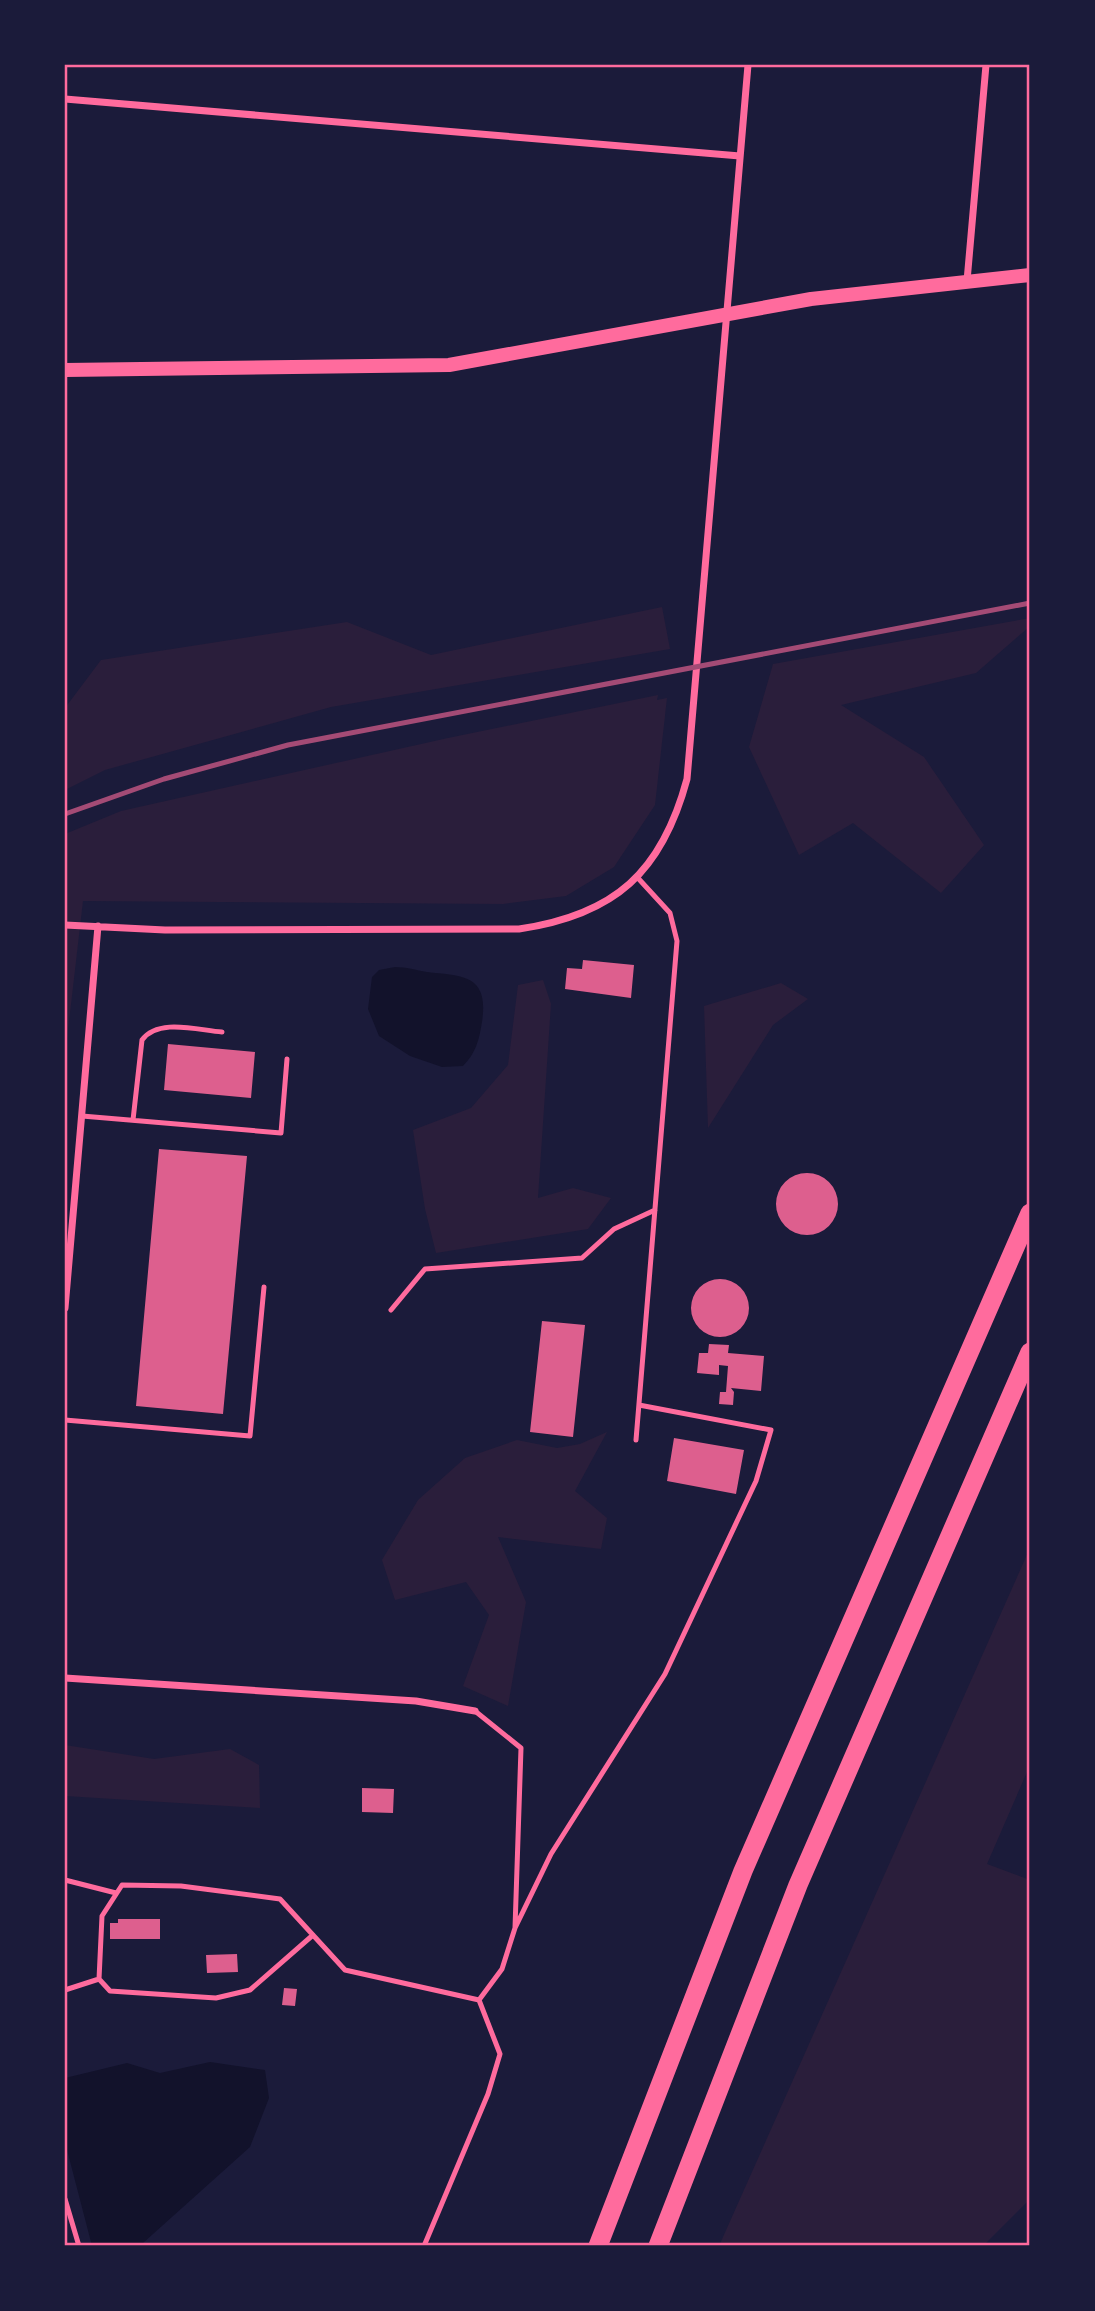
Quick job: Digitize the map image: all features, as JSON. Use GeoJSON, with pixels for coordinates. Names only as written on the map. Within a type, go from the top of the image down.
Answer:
{"type":"FeatureCollection","features":[{"type":"Feature","properties":{"kind":"highway"},"geometry":{"type":"LineString","coordinates":[[598,2246],[743,1871],[1030,1213]]}},
{"type":"Feature","properties":{"kind":"highway"},"geometry":{"type":"LineString","coordinates":[[658,2246],[799,1885],[1030,1352]]}},
{"type":"Feature","properties":{"kind":"main road"},"geometry":{"type":"LineString","coordinates":[[65,370],[449,365],[811,299],[1030,275]]}},
{"type":"Feature","properties":{"kind":"street"},"geometry":{"type":"LineString","coordinates":[[65,925],[165,930],[519,929],[554,924],[605,905],[638,877],[665,842],[678,814],[687,779],[748,65]]}},
{"type":"Feature","properties":{"kind":"street"},"geometry":{"type":"LineString","coordinates":[[967,281],[986,65]]}},
{"type":"Feature","properties":{"kind":"street"},"geometry":{"type":"LineString","coordinates":[[65,99],[740,156]]}},
{"type":"Feature","properties":{"kind":"street"},"geometry":{"type":"LineString","coordinates":[[65,1308],[98,926]]}},
{"type":"Feature","properties":{"kind":"street"},"geometry":{"type":"LineString","coordinates":[[65,1678],[416,1701],[475,1711]]}},
{"type":"Feature","properties":{"kind":"lane"},"geometry":{"type":"LineString","coordinates":[[636,1440],[677,941],[670,913],[638,877]]}},
{"type":"Feature","properties":{"kind":"lane"},"geometry":{"type":"LineString","coordinates":[[133,1120],[142,1040],[149,1030],[159,1027],[222,1032]]}},
{"type":"Feature","properties":{"kind":"lane"},"geometry":{"type":"LineString","coordinates":[[82,1116],[281,1133],[287,1059]]}},
{"type":"Feature","properties":{"kind":"lane"},"geometry":{"type":"LineString","coordinates":[[391,1310],[425,1269],[582,1258],[614,1229],[655,1210]]}},
{"type":"Feature","properties":{"kind":"lane"},"geometry":{"type":"LineString","coordinates":[[65,1420],[250,1436],[264,1287]]}},
{"type":"Feature","properties":{"kind":"lane"},"geometry":{"type":"LineString","coordinates":[[479,2000],[502,1969],[515,1928],[551,1854],[665,1674],[756,1481],[771,1430],[639,1405]]}},
{"type":"Feature","properties":{"kind":"lane"},"geometry":{"type":"LineString","coordinates":[[475,1711],[521,1748],[515,1928]]}},
{"type":"Feature","properties":{"kind":"lane"},"geometry":{"type":"LineString","coordinates":[[65,1880],[116,1893]]}},
{"type":"Feature","properties":{"kind":"lane"},"geometry":{"type":"LineString","coordinates":[[313,1935],[250,1990],[216,1998],[110,1991],[99,1979],[102,1916],[122,1885],[181,1886],[280,1899],[313,1935],[345,1970],[479,2000]]}},
{"type":"Feature","properties":{"kind":"lane"},"geometry":{"type":"LineString","coordinates":[[65,1990],[99,1979]]}},
{"type":"Feature","properties":{"kind":"lane"},"geometry":{"type":"LineString","coordinates":[[425,2246],[488,2094],[500,2053],[479,2000]]}},
{"type":"Feature","properties":{"kind":"lane"},"geometry":{"type":"LineString","coordinates":[[65,2199],[79,2246]]}},
{"type":"Feature","properties":{"kind":"shaded area"},"geometry":{"type":"Polygon","coordinates":[[[662,607],[670,649],[331,707],[105,770],[65,790],[65,708],[101,660],[347,622],[431,655],[662,607]]]}},
{"type":"Feature","properties":{"kind":"shaded area"},"geometry":{"type":"Polygon","coordinates":[[[1030,618],[1030,626],[976,673],[841,705],[924,757],[984,845],[941,893],[853,823],[799,855],[749,747],[773,664],[1030,618]]]}},
{"type":"Feature","properties":{"kind":"shaded area"},"geometry":{"type":"Polygon","coordinates":[[[658,695],[657,700],[667,698],[655,805],[614,867],[566,896],[503,904],[83,901],[65,1056],[65,834],[121,811],[448,738],[658,695]]]}},
{"type":"Feature","properties":{"kind":"shaded area"},"geometry":{"type":"Polygon","coordinates":[[[395,967],[463,977],[477,987],[482,995],[481,1029],[474,1051],[463,1066],[442,1067],[410,1056],[379,1036],[368,1009],[372,977],[379,970],[395,967]]]}},
{"type":"Feature","properties":{"kind":"shaded area"},"geometry":{"type":"Polygon","coordinates":[[[543,980],[551,1004],[538,1198],[573,1188],[611,1198],[588,1229],[436,1253],[425,1209],[413,1130],[471,1108],[508,1065],[518,985],[543,980]]]}},
{"type":"Feature","properties":{"kind":"shaded area"},"geometry":{"type":"Polygon","coordinates":[[[781,983],[808,999],[773,1025],[708,1128],[704,1006],[781,983]]]}},
{"type":"Feature","properties":{"kind":"shaded area"},"geometry":{"type":"Polygon","coordinates":[[[607,1432],[575,1491],[607,1518],[601,1549],[498,1537],[526,1602],[508,1706],[463,1686],[489,1615],[466,1582],[395,1600],[382,1560],[418,1500],[465,1458],[517,1440],[557,1448],[580,1444],[607,1432]]]}},
{"type":"Feature","properties":{"kind":"shaded area"},"geometry":{"type":"Polygon","coordinates":[[[1030,1548],[1030,1765],[987,1864],[1030,1880],[1030,2199],[983,2246],[719,2246],[1030,1548]]]}},
{"type":"Feature","properties":{"kind":"shaded area"},"geometry":{"type":"Polygon","coordinates":[[[65,1745],[154,1759],[230,1749],[259,1765],[260,1808],[65,1796],[65,1745]]]}},
{"type":"Feature","properties":{"kind":"shaded area"},"geometry":{"type":"Polygon","coordinates":[[[210,2062],[265,2070],[269,2098],[250,2147],[143,2243],[135,2246],[92,2246],[65,2142],[65,2078],[127,2063],[160,2073],[210,2062]]]}},
{"type":"Feature","properties":{"kind":"building"},"geometry":{"type":"Polygon","coordinates":[[[583,960],[634,965],[631,998],[565,989],[567,968],[582,969],[583,960]]]}},
{"type":"Feature","properties":{"kind":"building"},"geometry":{"type":"Polygon","coordinates":[[[168,1044],[255,1052],[251,1098],[164,1090],[168,1044]]]}},
{"type":"Feature","properties":{"kind":"building"},"geometry":{"type":"Polygon","coordinates":[[[159,1149],[247,1156],[223,1414],[136,1406],[159,1149]]]}},
{"type":"Feature","properties":{"kind":"building"},"geometry":{"type":"Polygon","coordinates":[[[807,1173],[829,1182],[838,1204],[829,1226],[807,1235],[785,1226],[776,1204],[785,1182],[807,1173]]]}},
{"type":"Feature","properties":{"kind":"building"},"geometry":{"type":"Polygon","coordinates":[[[714,1279],[726,1279],[741,1287],[749,1302],[749,1314],[741,1329],[726,1337],[714,1337],[699,1329],[691,1314],[691,1302],[699,1287],[714,1279]]]}},
{"type":"Feature","properties":{"kind":"building"},"geometry":{"type":"Polygon","coordinates":[[[542,1321],[585,1325],[573,1437],[530,1432],[542,1321]]]}},
{"type":"Feature","properties":{"kind":"building"},"geometry":{"type":"Polygon","coordinates":[[[709,1344],[729,1345],[728,1353],[764,1356],[761,1391],[731,1388],[734,1392],[733,1405],[719,1404],[720,1392],[726,1392],[728,1366],[719,1365],[719,1375],[697,1373],[699,1353],[708,1353],[709,1344]]]}},
{"type":"Feature","properties":{"kind":"building"},"geometry":{"type":"Polygon","coordinates":[[[674,1438],[744,1450],[736,1494],[667,1481],[674,1438]]]}},
{"type":"Feature","properties":{"kind":"building"},"geometry":{"type":"Polygon","coordinates":[[[362,1788],[394,1789],[393,1813],[362,1812],[362,1788]]]}},
{"type":"Feature","properties":{"kind":"building"},"geometry":{"type":"Polygon","coordinates":[[[118,1919],[160,1919],[160,1939],[110,1939],[110,1923],[118,1923],[118,1919]]]}},
{"type":"Feature","properties":{"kind":"building"},"geometry":{"type":"Polygon","coordinates":[[[237,1954],[238,1972],[207,1973],[206,1955],[237,1954]]]}},
{"type":"Feature","properties":{"kind":"building"},"geometry":{"type":"Polygon","coordinates":[[[284,1988],[297,1989],[295,2006],[282,2005],[284,1988]]]}},
{"type":"Feature","properties":{"kind":"railway"},"geometry":{"type":"LineString","coordinates":[[65,814],[164,779],[288,745],[1030,603]]}}]}
